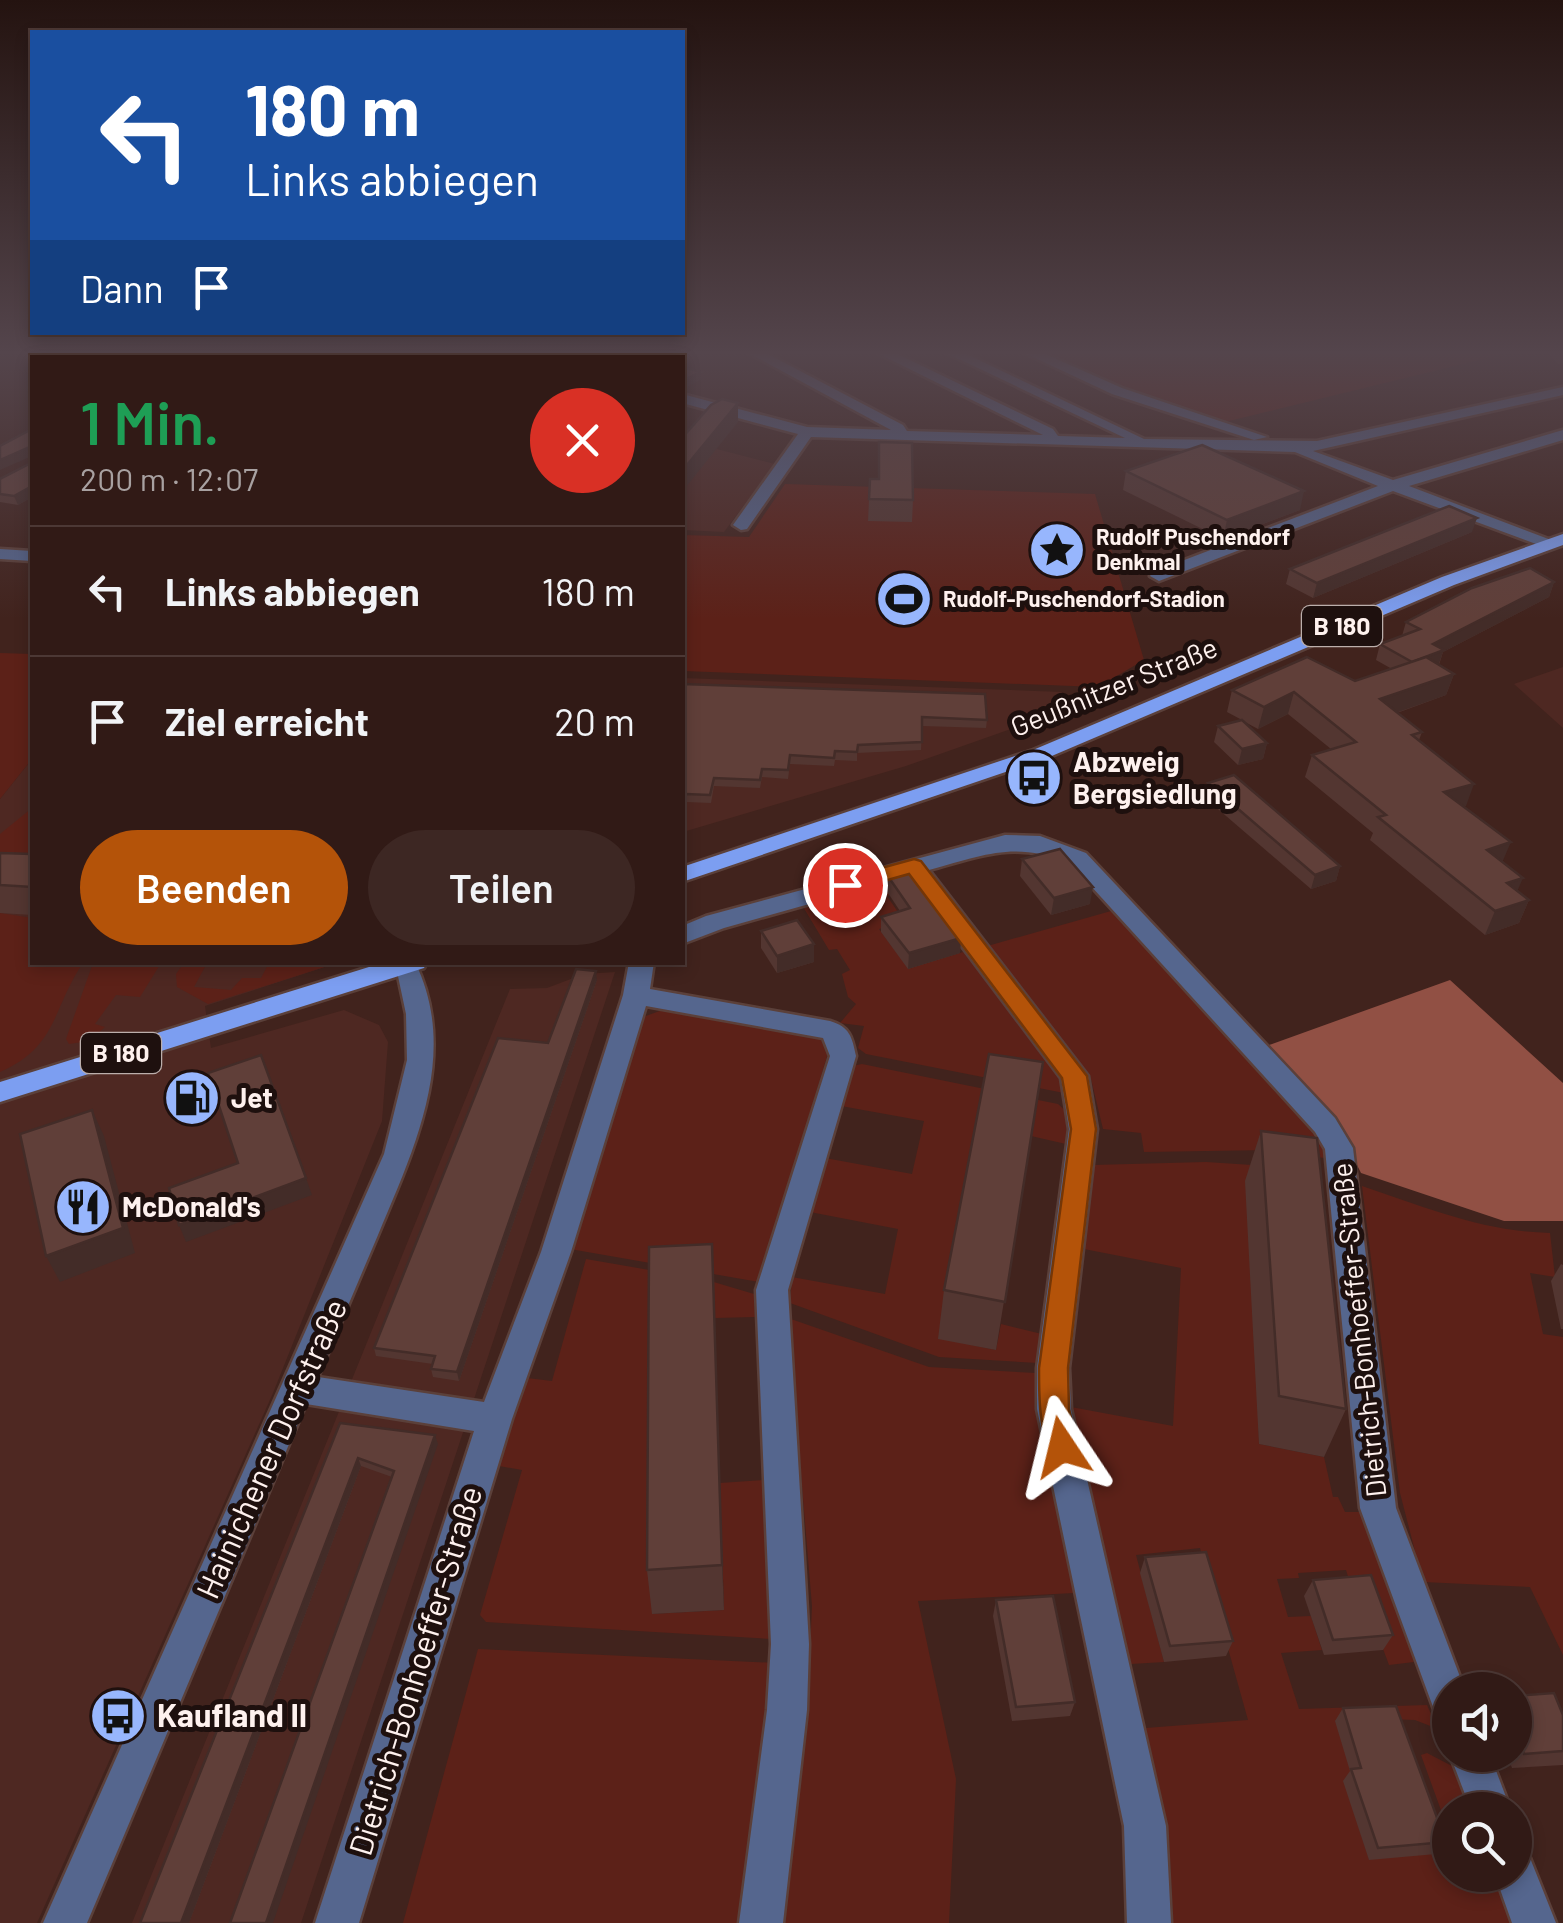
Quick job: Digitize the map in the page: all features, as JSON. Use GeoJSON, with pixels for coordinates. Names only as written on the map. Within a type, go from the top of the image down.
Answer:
{"type":"FeatureCollection","features":[{"type":"Feature","properties":{"kind":"main road","name":"Geußnitzer Straße"},"geometry":{"type":"LineString","coordinates":[[685,875],[1040,754],[1448,580],[1557,541]]}},
{"type":"Feature","properties":{"kind":"main road","name":"B 180"},"geometry":{"type":"LineString","coordinates":[[0,1092],[407,965]]}},
{"type":"Feature","properties":{"kind":"street"},"geometry":{"type":"LineString","coordinates":[[741,526],[802,440]]}},
{"type":"Feature","properties":{"kind":"street"},"geometry":{"type":"LineString","coordinates":[[1111,440],[1291,448],[1345,440]]}},
{"type":"Feature","properties":{"kind":"street"},"geometry":{"type":"LineString","coordinates":[[1135,440],[1140,442]]}},
{"type":"Feature","properties":{"kind":"street"},"geometry":{"type":"LineString","coordinates":[[1266,440],[1557,541]]}},
{"type":"Feature","properties":{"kind":"street"},"geometry":{"type":"LineString","coordinates":[[1159,576],[1397,484],[1547,440]]}},
{"type":"Feature","properties":{"kind":"street"},"geometry":{"type":"LineString","coordinates":[[0,554],[30,556]]}},
{"type":"Feature","properties":{"kind":"street","name":"Dietrich-Bonhoeffer-Straße"},"geometry":{"type":"LineString","coordinates":[[685,935],[715,922],[1005,842],[1040,843],[1078,858],[1325,1125],[1339,1148],[1378,1508],[1439,1672]]}},
{"type":"Feature","properties":{"kind":"street"},"geometry":{"type":"LineString","coordinates":[[914,866],[1074,1076],[1082,1105],[1084,1129],[1054,1368],[1054,1409],[1146,1826],[1149,1923]]}},
{"type":"Feature","properties":{"kind":"street","name":"Hainichener Dorfstraße"},"geometry":{"type":"LineString","coordinates":[[65,1923],[387,1183],[420,1088],[423,1025],[410,965]]}},
{"type":"Feature","properties":{"kind":"street","name":"Dietrich-Bonhoeffer-Straße"},"geometry":{"type":"LineString","coordinates":[[337,1923],[495,1419],[556,1252],[639,979],[830,1030],[842,1045],[843,1056],[772,1290],[790,1644],[787,1710],[761,1923]]}},
{"type":"Feature","properties":{"kind":"street"},"geometry":{"type":"LineString","coordinates":[[298,1388],[495,1419]]}},
{"type":"Feature","properties":{"kind":"street"},"geometry":{"type":"LineString","coordinates":[[1522,1892],[1534,1923]]}},
{"type":"Feature","properties":{"kind":"shaded area"},"geometry":{"type":"Polygon","coordinates":[[[685,441],[775,464],[724,532],[685,530],[685,441]]]}},
{"type":"Feature","properties":{"kind":"shaded area","name":"Rudolf-Puschendorf-Stadion"},"geometry":{"type":"Polygon","coordinates":[[[785,484],[1095,494],[1144,660],[1098,687],[685,671],[685,535],[749,537],[785,484]]]}},
{"type":"Feature","properties":{"kind":"shaded area"},"geometry":{"type":"Polygon","coordinates":[[[0,653],[30,654],[30,762],[0,799],[0,653]]]}},
{"type":"Feature","properties":{"kind":"shaded area"},"geometry":{"type":"Polygon","coordinates":[[[1563,667],[1563,728],[1514,684],[1563,667]]]}},
{"type":"Feature","properties":{"kind":"shaded area"},"geometry":{"type":"Polygon","coordinates":[[[685,678],[1062,692],[1062,711],[906,766],[685,831],[685,678]]]}},
{"type":"Feature","properties":{"kind":"shaded area"},"geometry":{"type":"Polygon","coordinates":[[[30,762],[30,965],[331,965],[205,1006],[211,1048],[344,1010],[379,1025],[388,1042],[382,1121],[273,1393],[37,1923],[0,1923],[0,799],[30,762]]]}},
{"type":"Feature","properties":{"kind":"shaded area"},"geometry":{"type":"Polygon","coordinates":[[[30,810],[30,883],[0,881],[0,834],[30,810]]]}},
{"type":"Feature","properties":{"kind":"shaded area"},"geometry":{"type":"Polygon","coordinates":[[[893,880],[913,889],[887,896],[904,921],[879,929],[908,968],[963,952],[1060,1073],[1069,1094],[866,1054],[858,1048],[864,1026],[840,1023],[856,1004],[848,997],[842,974],[850,970],[837,949],[829,950],[802,905],[893,880]]]}},
{"type":"Feature","properties":{"kind":"shaded area"},"geometry":{"type":"Polygon","coordinates":[[[1111,911],[1289,1100],[1315,1130],[1331,1159],[1269,1150],[1144,1152],[1141,1133],[1103,1129],[1090,1075],[984,947],[1111,911]]]}},
{"type":"Feature","properties":{"kind":"shaded area"},"geometry":{"type":"Polygon","coordinates":[[[0,913],[30,918],[30,965],[82,965],[44,1038],[19,1062],[0,1072],[0,913]]]}},
{"type":"Feature","properties":{"kind":"shaded area"},"geometry":{"type":"Polygon","coordinates":[[[92,965],[160,965],[140,997],[116,995],[95,1024],[105,1027],[89,1041],[69,1044],[66,1039],[92,965]]]}},
{"type":"Feature","properties":{"kind":"shaded area"},"geometry":{"type":"Polygon","coordinates":[[[183,965],[206,965],[194,987],[231,990],[242,978],[261,978],[268,965],[331,965],[208,1004],[177,987],[176,974],[183,965]]]}},
{"type":"Feature","properties":{"kind":"shaded area"},"geometry":{"type":"Polygon","coordinates":[[[615,972],[301,1923],[132,1923],[510,989],[547,988],[584,974],[615,972]]]}},
{"type":"Feature","properties":{"kind":"shaded area"},"geometry":{"type":"Polygon","coordinates":[[[1450,980],[1563,1083],[1563,1221],[1504,1221],[1361,1173],[1330,1111],[1269,1045],[1450,980]]]}},
{"type":"Feature","properties":{"kind":"shaded area"},"geometry":{"type":"Polygon","coordinates":[[[668,1008],[817,1035],[829,1050],[759,1282],[570,1249],[635,1036],[643,1017],[668,1008]]]}},
{"type":"Feature","properties":{"kind":"shaded area"},"geometry":{"type":"Polygon","coordinates":[[[862,1064],[1058,1104],[1069,1114],[1066,1144],[1031,1136],[939,1338],[996,1350],[1001,1324],[1042,1334],[1038,1363],[939,1357],[790,1303],[792,1277],[885,1294],[898,1229],[810,1212],[825,1158],[912,1174],[924,1121],[841,1106],[852,1066],[862,1064]]]}},
{"type":"Feature","properties":{"kind":"shaded area"},"geometry":{"type":"Polygon","coordinates":[[[1093,1165],[1252,1165],[1259,1444],[1324,1457],[1333,1497],[1338,1497],[1345,1512],[1366,1512],[1414,1662],[1389,1665],[1362,1592],[1353,1592],[1346,1570],[1298,1573],[1299,1578],[1277,1579],[1288,1617],[1311,1616],[1322,1650],[1281,1653],[1299,1709],[1427,1705],[1432,1727],[1415,1720],[1387,1719],[1400,1761],[1344,1781],[1369,1859],[1425,1822],[1432,1822],[1432,1892],[1500,1892],[1511,1923],[1173,1923],[1169,1839],[1146,1728],[1248,1720],[1200,1548],[1136,1555],[1164,1662],[1131,1664],[1071,1407],[1173,1426],[1181,1268],[1084,1249],[1093,1165]]]}},
{"type":"Feature","properties":{"kind":"shaded area"},"geometry":{"type":"Polygon","coordinates":[[[1362,1186],[1478,1223],[1550,1233],[1555,1277],[1530,1273],[1543,1334],[1563,1337],[1563,1655],[1530,1587],[1423,1582],[1400,1493],[1362,1186]]]}},
{"type":"Feature","properties":{"kind":"shaded area"},"geometry":{"type":"Polygon","coordinates":[[[586,1259],[707,1280],[754,1294],[755,1317],[715,1318],[714,1293],[652,1614],[724,1610],[720,1483],[764,1480],[772,1639],[486,1622],[480,1615],[522,1470],[499,1466],[527,1378],[552,1381],[586,1259]]]}},
{"type":"Feature","properties":{"kind":"shaded area"},"geometry":{"type":"Polygon","coordinates":[[[788,1318],[929,1367],[1036,1373],[1050,1477],[1074,1593],[918,1601],[956,1779],[949,1923],[782,1923],[808,1695],[812,1606],[788,1318]]]}},
{"type":"Feature","properties":{"kind":"shaded area"},"geometry":{"type":"Polygon","coordinates":[[[478,1649],[776,1663],[738,1923],[403,1923],[478,1649]]]}},
{"type":"Feature","properties":{"kind":"shaded area"},"geometry":{"type":"Polygon","coordinates":[[[1421,1755],[1432,1756],[1432,1772],[1454,1772],[1462,1792],[1434,1792],[1421,1755]]]}},
{"type":"Feature","properties":{"kind":"building"},"geometry":{"type":"Polygon","coordinates":[[[12,440],[30,440],[30,447],[0,460],[0,446],[12,440]]]}},
{"type":"Feature","properties":{"kind":"building"},"geometry":{"type":"Polygon","coordinates":[[[685,440],[708,440],[685,467],[685,440]]]}},
{"type":"Feature","properties":{"kind":"building"},"geometry":{"type":"Polygon","coordinates":[[[879,442],[912,443],[913,500],[869,499],[870,479],[879,479],[879,442]]]}},
{"type":"Feature","properties":{"kind":"building"},"geometry":{"type":"Polygon","coordinates":[[[1202,445],[1304,491],[1227,520],[1126,471],[1202,445]]]}},
{"type":"Feature","properties":{"kind":"building"},"geometry":{"type":"Polygon","coordinates":[[[30,464],[30,487],[14,496],[0,494],[0,479],[30,464]]]}},
{"type":"Feature","properties":{"kind":"building"},"geometry":{"type":"Polygon","coordinates":[[[1449,506],[1477,518],[1317,583],[1290,569],[1449,506]]]}},
{"type":"Feature","properties":{"kind":"building"},"geometry":{"type":"Polygon","coordinates":[[[1530,568],[1554,582],[1433,644],[1444,650],[1412,662],[1380,644],[1420,629],[1406,622],[1472,588],[1530,568]]]}},
{"type":"Feature","properties":{"kind":"building"},"geometry":{"type":"Polygon","coordinates":[[[1307,657],[1355,681],[1426,657],[1454,674],[1380,699],[1422,732],[1412,735],[1474,784],[1444,792],[1511,842],[1487,850],[1523,878],[1507,883],[1529,900],[1495,911],[1378,817],[1386,815],[1312,755],[1356,742],[1294,692],[1264,707],[1232,690],[1307,657]]]}},
{"type":"Feature","properties":{"kind":"building"},"geometry":{"type":"Polygon","coordinates":[[[685,684],[985,694],[987,720],[922,717],[922,742],[858,745],[857,752],[835,751],[834,758],[790,755],[788,770],[762,769],[760,780],[714,778],[710,795],[686,794],[685,798],[685,684]]]}},
{"type":"Feature","properties":{"kind":"building"},"geometry":{"type":"Polygon","coordinates":[[[1242,720],[1267,743],[1242,749],[1218,726],[1242,720]]]}},
{"type":"Feature","properties":{"kind":"building"},"geometry":{"type":"Polygon","coordinates":[[[1234,775],[1340,866],[1315,875],[1208,783],[1234,775]]]}},
{"type":"Feature","properties":{"kind":"building"},"geometry":{"type":"Polygon","coordinates":[[[1060,849],[1093,887],[1054,898],[1022,859],[1060,849]]]}},
{"type":"Feature","properties":{"kind":"building"},"geometry":{"type":"Polygon","coordinates":[[[0,853],[30,854],[30,887],[0,885],[0,853]]]}},
{"type":"Feature","properties":{"kind":"building"},"geometry":{"type":"Polygon","coordinates":[[[905,866],[961,938],[909,953],[881,917],[910,908],[885,872],[905,866]]]}},
{"type":"Feature","properties":{"kind":"building"},"geometry":{"type":"Polygon","coordinates":[[[797,920],[814,944],[777,956],[761,931],[797,920]]]}},
{"type":"Feature","properties":{"kind":"building"},"geometry":{"type":"Polygon","coordinates":[[[576,969],[596,971],[457,1372],[431,1369],[435,1356],[374,1348],[498,1038],[548,1043],[576,969]]]}},
{"type":"Feature","properties":{"kind":"building"},"geometry":{"type":"Polygon","coordinates":[[[989,1054],[1043,1062],[1005,1302],[944,1290],[989,1054]]]}},
{"type":"Feature","properties":{"kind":"building"},"geometry":{"type":"Polygon","coordinates":[[[261,1055],[306,1178],[179,1225],[169,1188],[238,1163],[208,1073],[261,1055]]]}},
{"type":"Feature","properties":{"kind":"building","name":"McDonald's"},"geometry":{"type":"Polygon","coordinates":[[[92,1110],[123,1228],[46,1256],[20,1134],[92,1110]]]}},
{"type":"Feature","properties":{"kind":"building"},"geometry":{"type":"Polygon","coordinates":[[[1261,1131],[1317,1138],[1346,1409],[1279,1396],[1261,1131]]]}},
{"type":"Feature","properties":{"kind":"building"},"geometry":{"type":"Polygon","coordinates":[[[712,1244],[722,1565],[647,1570],[649,1247],[712,1244]]]}},
{"type":"Feature","properties":{"kind":"building"},"geometry":{"type":"Polygon","coordinates":[[[340,1423],[435,1435],[266,1923],[230,1923],[394,1471],[358,1458],[181,1923],[140,1923],[340,1423]]]}},
{"type":"Feature","properties":{"kind":"building"},"geometry":{"type":"Polygon","coordinates":[[[1206,1552],[1233,1641],[1170,1646],[1145,1557],[1206,1552]]]}},
{"type":"Feature","properties":{"kind":"building"},"geometry":{"type":"Polygon","coordinates":[[[1371,1575],[1393,1635],[1333,1640],[1313,1580],[1371,1575]]]}},
{"type":"Feature","properties":{"kind":"building"},"geometry":{"type":"Polygon","coordinates":[[[1053,1596],[1075,1702],[1016,1707],[996,1600],[1053,1596]]]}},
{"type":"Feature","properties":{"kind":"building"},"geometry":{"type":"Polygon","coordinates":[[[1554,1693],[1563,1715],[1563,1751],[1532,1753],[1532,1695],[1554,1693]]]}},
{"type":"Feature","properties":{"kind":"building"},"geometry":{"type":"Polygon","coordinates":[[[1396,1706],[1432,1804],[1432,1843],[1378,1848],[1351,1769],[1361,1768],[1343,1708],[1396,1706]]]}},
{"type":"Feature","properties":{"kind":"place","name":"Rudolf Puschendorf Denkmal"},"geometry":{"type":"Point","coordinates":[1057,550]}},
{"type":"Feature","properties":{"kind":"place","name":"Rudolf-Puschendorf-Stadion"},"geometry":{"type":"Point","coordinates":[904,599]}},
{"type":"Feature","properties":{"kind":"place","name":"Abzweig Bergsiedlung"},"geometry":{"type":"Point","coordinates":[1034,778]}},
{"type":"Feature","properties":{"kind":"place","name":"Jet"},"geometry":{"type":"Point","coordinates":[192,1098]}},
{"type":"Feature","properties":{"kind":"place","name":"McDonald's"},"geometry":{"type":"Point","coordinates":[83,1207]}},
{"type":"Feature","properties":{"kind":"place","name":"Kaufland II"},"geometry":{"type":"Point","coordinates":[118,1716]}},
{"type":"Feature","properties":{"kind":"route"},"geometry":{"type":"LineString","coordinates":[[845,885],[914,866],[1074,1076],[1084,1129],[1054,1368],[1054,1409],[1062,1447]]}}]}
